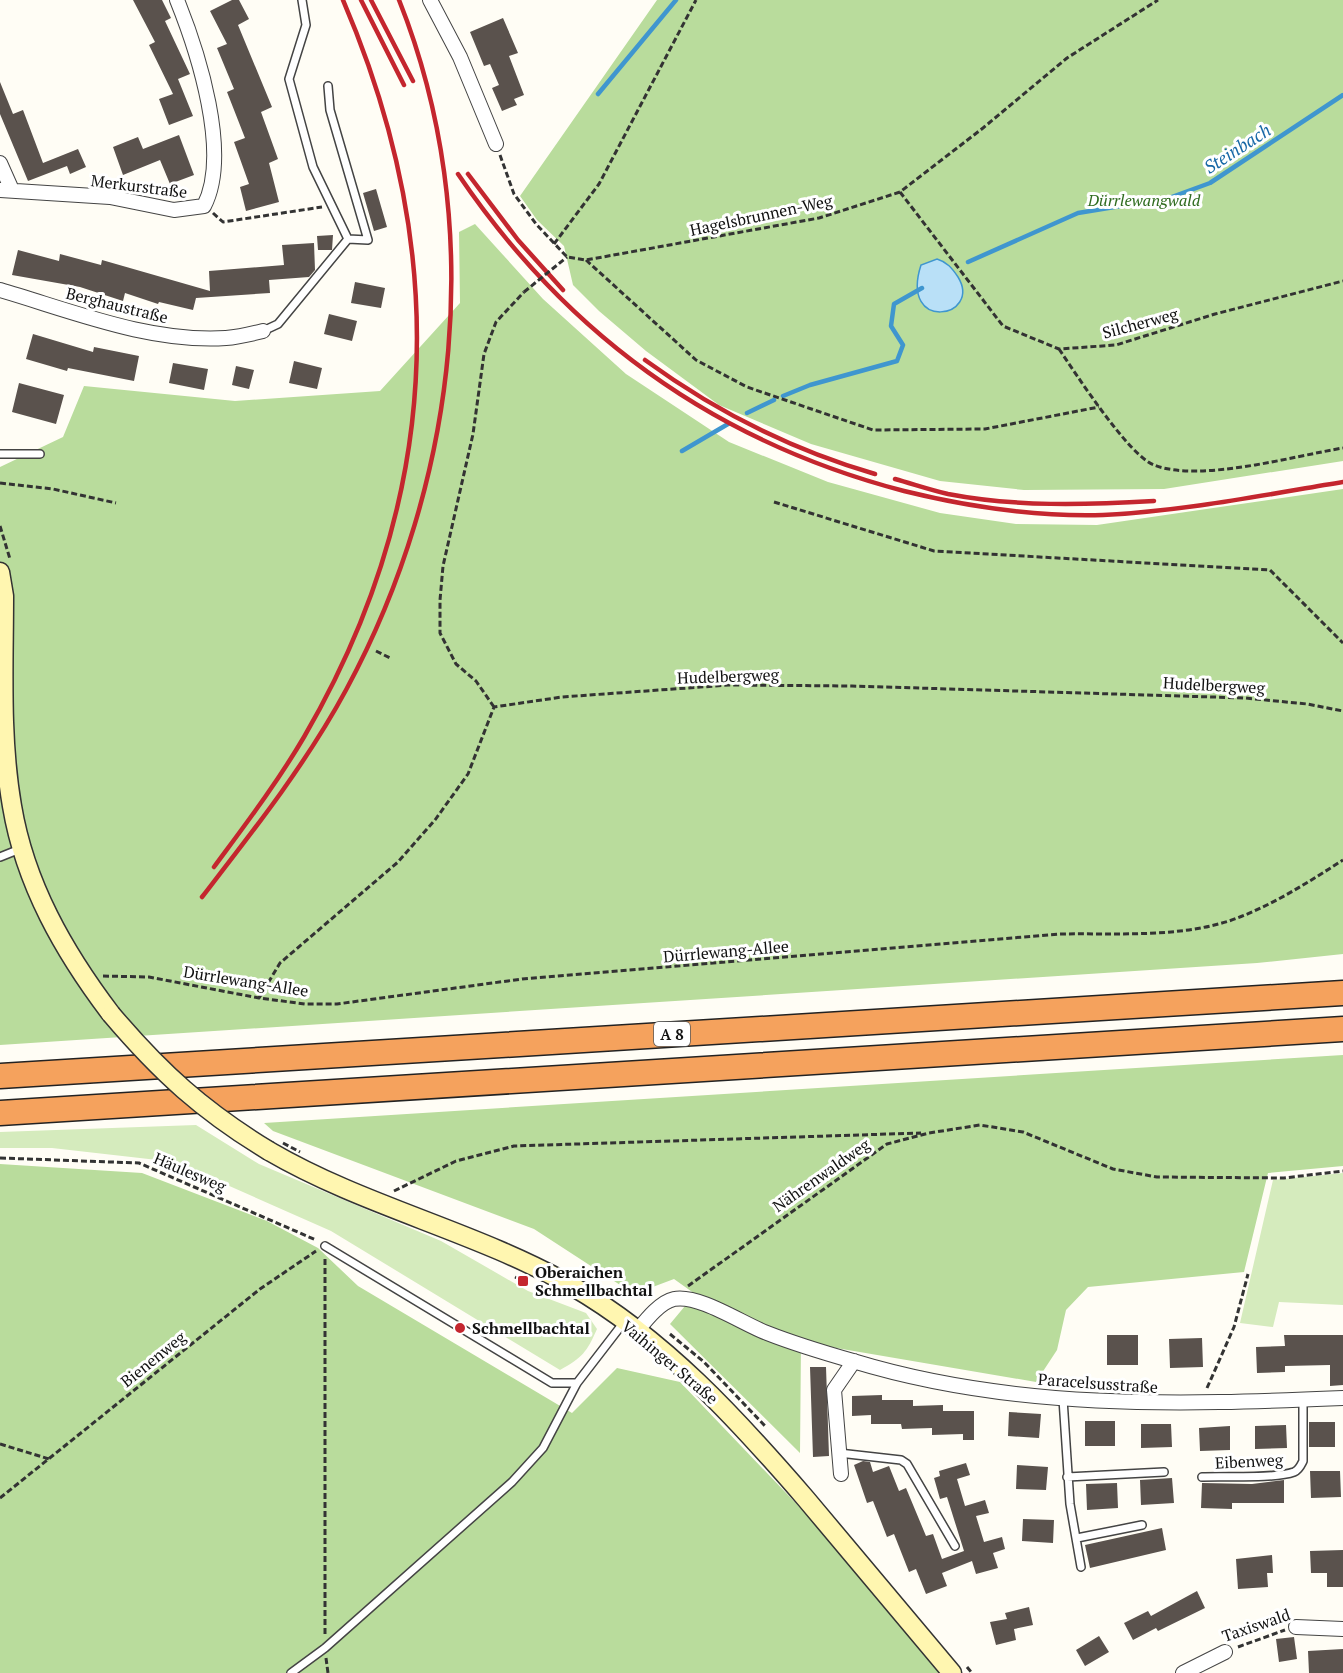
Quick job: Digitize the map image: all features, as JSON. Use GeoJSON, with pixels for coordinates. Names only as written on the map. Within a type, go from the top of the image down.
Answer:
{"type":"FeatureCollection","features":[{"type":"Feature","properties":{"kind":"highway","name":"A 8"},"geometry":{"type":"LineString","coordinates":[[0,1076],[1343,993]]}},
{"type":"Feature","properties":{"kind":"highway","name":"A 8"},"geometry":{"type":"LineString","coordinates":[[0,1113],[1343,1029]]}},
{"type":"Feature","properties":{"kind":"main road","name":"Vaihinger Straße"},"geometry":{"type":"LineString","coordinates":[[0,572],[6,762],[12,805],[22,848],[54,928],[70,956],[111,1014],[144,1053],[187,1095],[226,1125],[269,1151],[359,1196],[530,1264],[582,1293],[631,1327],[686,1371],[746,1431],[952,1673]]}},
{"type":"Feature","properties":{"kind":"street","name":"Merkurstraße"},"geometry":{"type":"LineString","coordinates":[[6,190],[110,197],[174,210],[204,206],[211,193],[213,134],[199,61],[177,0]]}},
{"type":"Feature","properties":{"kind":"street"},"geometry":{"type":"LineString","coordinates":[[430,0],[460,57],[496,144]]}},
{"type":"Feature","properties":{"kind":"street"},"geometry":{"type":"LineString","coordinates":[[0,163],[6,190]]}},
{"type":"Feature","properties":{"kind":"street","name":"Berghaustraße"},"geometry":{"type":"LineString","coordinates":[[0,290],[143,331],[187,338],[227,338],[263,331]]}},
{"type":"Feature","properties":{"kind":"street"},"geometry":{"type":"LineString","coordinates":[[631,1327],[674,1299]]}},
{"type":"Feature","properties":{"kind":"street","name":"Paracelsusstraße"},"geometry":{"type":"LineString","coordinates":[[674,1299],[691,1300],[767,1333],[854,1361],[987,1390],[1063,1399],[1128,1403],[1203,1404],[1343,1398]]}},
{"type":"Feature","properties":{"kind":"street"},"geometry":{"type":"LineString","coordinates":[[841,1474],[834,1390],[854,1361]]}},
{"type":"Feature","properties":{"kind":"street","name":"Taxiswald"},"geometry":{"type":"LineString","coordinates":[[1296,1627],[1343,1629]]}},
{"type":"Feature","properties":{"kind":"street","name":"Taxiswald"},"geometry":{"type":"LineString","coordinates":[[1183,1673],[1225,1652]]}},
{"type":"Feature","properties":{"kind":"lane"},"geometry":{"type":"LineString","coordinates":[[302,0],[306,25],[289,80],[313,167],[348,239]]}},
{"type":"Feature","properties":{"kind":"lane"},"geometry":{"type":"LineString","coordinates":[[328,86],[330,110],[368,240],[348,239]]}},
{"type":"Feature","properties":{"kind":"lane"},"geometry":{"type":"LineString","coordinates":[[263,331],[278,324],[348,239]]}},
{"type":"Feature","properties":{"kind":"lane"},"geometry":{"type":"LineString","coordinates":[[0,454],[40,454]]}},
{"type":"Feature","properties":{"kind":"lane"},"geometry":{"type":"LineString","coordinates":[[0,857],[22,848]]}},
{"type":"Feature","properties":{"kind":"lane"},"geometry":{"type":"LineString","coordinates":[[326,1246],[552,1383],[577,1383]]}},
{"type":"Feature","properties":{"kind":"lane"},"geometry":{"type":"LineString","coordinates":[[291,1673],[325,1647],[512,1482],[543,1448],[577,1383],[631,1327]]}},
{"type":"Feature","properties":{"kind":"lane"},"geometry":{"type":"LineString","coordinates":[[1063,1399],[1067,1478],[1081,1567]]}},
{"type":"Feature","properties":{"kind":"lane","name":"Eibenweg"},"geometry":{"type":"LineString","coordinates":[[1202,1477],[1294,1472],[1303,1461],[1303,1400]]}},
{"type":"Feature","properties":{"kind":"lane"},"geometry":{"type":"LineString","coordinates":[[839,1454],[890,1458],[907,1464],[955,1546]]}},
{"type":"Feature","properties":{"kind":"lane"},"geometry":{"type":"LineString","coordinates":[[1067,1478],[1164,1472]]}},
{"type":"Feature","properties":{"kind":"lane"},"geometry":{"type":"LineString","coordinates":[[1077,1538],[1142,1525]]}},
{"type":"Feature","properties":{"kind":"path"},"geometry":{"type":"LineString","coordinates":[[554,244],[599,184],[696,0]]}},
{"type":"Feature","properties":{"kind":"path","name":"Hagelsbrunnen-Weg"},"geometry":{"type":"LineString","coordinates":[[567,257],[586,260],[819,218],[900,192],[983,128],[1066,58],[1158,0]]}},
{"type":"Feature","properties":{"kind":"path"},"geometry":{"type":"LineString","coordinates":[[259,998],[280,963],[398,862],[435,820],[468,774],[494,707],[476,681],[456,664],[440,633],[443,566],[473,434],[484,354],[496,322],[524,292],[567,257],[536,224],[514,194],[496,144]]}},
{"type":"Feature","properties":{"kind":"path","name":"Silcherweg"},"geometry":{"type":"LineString","coordinates":[[900,192],[1003,326],[1059,349],[1116,345],[1215,314],[1343,281]]}},
{"type":"Feature","properties":{"kind":"path"},"geometry":{"type":"LineString","coordinates":[[204,206],[223,222],[333,206]]}},
{"type":"Feature","properties":{"kind":"path"},"geometry":{"type":"LineString","coordinates":[[586,260],[696,360],[747,387],[873,430],[985,429],[1099,407]]}},
{"type":"Feature","properties":{"kind":"path"},"geometry":{"type":"LineString","coordinates":[[1059,349],[1123,437],[1152,465],[1187,472],[1343,448]]}},
{"type":"Feature","properties":{"kind":"path"},"geometry":{"type":"LineString","coordinates":[[0,483],[53,489],[116,503]]}},
{"type":"Feature","properties":{"kind":"path"},"geometry":{"type":"LineString","coordinates":[[774,502],[934,551],[1270,570],[1343,643]]}},
{"type":"Feature","properties":{"kind":"path"},"geometry":{"type":"LineString","coordinates":[[376,651],[390,658]]}},
{"type":"Feature","properties":{"kind":"path","name":"Hudelbergweg"},"geometry":{"type":"LineString","coordinates":[[494,707],[562,697],[729,685],[841,686],[1245,698],[1307,704],[1343,711]]}},
{"type":"Feature","properties":{"kind":"path","name":"Dürrlewang-Allee"},"geometry":{"type":"LineString","coordinates":[[99,977],[124,975],[149,977],[259,998],[305,1004],[337,1004],[522,979],[1059,934],[1140,933],[1195,929],[1230,920],[1266,905],[1343,860]]}},
{"type":"Feature","properties":{"kind":"path","name":"Nährenwaldweg"},"geometry":{"type":"LineString","coordinates":[[674,1299],[780,1218],[887,1144],[929,1133],[980,1125],[1023,1132],[1113,1169],[1157,1177],[1284,1178],[1343,1171]]}},
{"type":"Feature","properties":{"kind":"path"},"geometry":{"type":"LineString","coordinates":[[392,1191],[456,1161],[514,1146],[929,1133]]}},
{"type":"Feature","properties":{"kind":"path","name":"Häulesweg"},"geometry":{"type":"LineString","coordinates":[[0,1158],[139,1163],[309,1235],[326,1246]]}},
{"type":"Feature","properties":{"kind":"path"},"geometry":{"type":"LineString","coordinates":[[325,1647],[326,1246]]}},
{"type":"Feature","properties":{"kind":"path","name":"Bienenweg"},"geometry":{"type":"LineString","coordinates":[[0,1497],[260,1289],[297,1261],[326,1246]]}},
{"type":"Feature","properties":{"kind":"path"},"geometry":{"type":"LineString","coordinates":[[1203,1404],[1205,1392],[1234,1327],[1248,1274]]}},
{"type":"Feature","properties":{"kind":"path"},"geometry":{"type":"LineString","coordinates":[[0,1444],[49,1459]]}},
{"type":"Feature","properties":{"kind":"path","name":"Taxiswald"},"geometry":{"type":"LineString","coordinates":[[1225,1652],[1296,1627]]}},
{"type":"Feature","properties":{"kind":"green space","name":"Dürrlewangwald"},"geometry":{"type":"Polygon","coordinates":[[[657,0],[1343,0],[1343,461],[1164,489],[1024,490],[940,481],[811,444],[719,405],[646,351],[599,311],[573,285],[564,246],[537,220],[520,196],[657,0]]]}},
{"type":"Feature","properties":{"kind":"green space"},"geometry":{"type":"Polygon","coordinates":[[[475,224],[543,299],[626,374],[729,442],[828,482],[940,513],[1016,524],[1097,525],[1343,489],[1343,954],[1257,963],[0,1045],[0,467],[63,437],[84,386],[235,401],[380,391],[460,303],[459,232],[475,224]]]}},
{"type":"Feature","properties":{"kind":"green space"},"geometry":{"type":"Polygon","coordinates":[[[1343,1055],[1343,1166],[1268,1173],[1244,1272],[1088,1287],[1066,1310],[1057,1350],[1036,1382],[801,1342],[800,1453],[670,1324],[695,1294],[674,1279],[634,1294],[534,1229],[273,1131],[264,1123],[1343,1055]]]}},
{"type":"Feature","properties":{"kind":"green space"},"geometry":{"type":"Polygon","coordinates":[[[196,1125],[259,1164],[441,1241],[528,1291],[586,1313],[597,1329],[590,1343],[579,1358],[560,1370],[331,1231],[175,1162],[52,1148],[0,1148],[0,1132],[196,1125]]]}},
{"type":"Feature","properties":{"kind":"green space"},"geometry":{"type":"Polygon","coordinates":[[[0,1164],[142,1173],[267,1221],[318,1248],[358,1286],[572,1413],[617,1368],[680,1382],[895,1607],[949,1673],[0,1673],[0,1164]]]}},
{"type":"Feature","properties":{"kind":"green space"},"geometry":{"type":"Polygon","coordinates":[[[1343,1173],[1343,1305],[1279,1302],[1273,1327],[1240,1323],[1273,1180],[1343,1173]]]}},
{"type":"Feature","properties":{"kind":"water"},"geometry":{"type":"Polygon","coordinates":[[[937,259],[954,271],[963,291],[960,302],[951,309],[941,312],[930,309],[921,301],[917,287],[921,265],[937,259]]]}},
{"type":"Feature","properties":{"kind":"building"},"geometry":{"type":"Polygon","coordinates":[[[133,0],[162,0],[171,18],[165,21],[190,74],[178,79],[193,116],[169,125],[159,99],[173,94],[149,45],[155,42],[133,0]]]}},
{"type":"Feature","properties":{"kind":"building"},"geometry":{"type":"Polygon","coordinates":[[[232,0],[239,0],[249,19],[238,25],[272,107],[261,112],[278,159],[269,163],[279,202],[246,211],[240,187],[249,184],[234,142],[245,138],[227,92],[234,89],[217,48],[227,44],[210,11],[232,0]]]}},
{"type":"Feature","properties":{"kind":"building"},"geometry":{"type":"Polygon","coordinates":[[[503,18],[518,53],[509,56],[524,95],[514,99],[517,105],[502,111],[492,88],[499,85],[490,64],[484,66],[470,32],[503,18]]]}},
{"type":"Feature","properties":{"kind":"building"},"geometry":{"type":"Polygon","coordinates":[[[0,82],[13,114],[23,110],[43,163],[78,149],[86,167],[70,174],[67,166],[28,181],[0,114],[0,82]]]}},
{"type":"Feature","properties":{"kind":"building"},"geometry":{"type":"Polygon","coordinates":[[[179,135],[194,175],[170,184],[160,160],[123,175],[113,147],[138,137],[143,149],[179,135]]]}},
{"type":"Feature","properties":{"kind":"building"},"geometry":{"type":"Polygon","coordinates":[[[376,189],[387,227],[374,231],[363,193],[376,189]]]}},
{"type":"Feature","properties":{"kind":"building"},"geometry":{"type":"Polygon","coordinates":[[[333,235],[332,250],[318,250],[317,236],[333,235]]]}},
{"type":"Feature","properties":{"kind":"building"},"geometry":{"type":"Polygon","coordinates":[[[314,243],[315,270],[309,277],[269,280],[270,293],[196,298],[193,310],[159,302],[158,304],[125,293],[123,301],[80,287],[12,275],[18,250],[59,261],[60,254],[101,265],[102,260],[210,291],[209,271],[284,265],[282,245],[314,243]]]}},
{"type":"Feature","properties":{"kind":"building"},"geometry":{"type":"Polygon","coordinates":[[[355,282],[385,288],[381,308],[351,303],[355,282]]]}},
{"type":"Feature","properties":{"kind":"building"},"geometry":{"type":"Polygon","coordinates":[[[329,314],[357,321],[352,341],[324,334],[329,314]]]}},
{"type":"Feature","properties":{"kind":"building"},"geometry":{"type":"Polygon","coordinates":[[[33,334],[93,352],[94,347],[139,356],[134,381],[68,368],[67,371],[26,359],[33,334]]]}},
{"type":"Feature","properties":{"kind":"building"},"geometry":{"type":"Polygon","coordinates":[[[294,361],[322,368],[317,389],[289,383],[294,361]]]}},
{"type":"Feature","properties":{"kind":"building"},"geometry":{"type":"Polygon","coordinates":[[[173,363],[208,369],[204,390],[169,383],[173,363]]]}},
{"type":"Feature","properties":{"kind":"building"},"geometry":{"type":"Polygon","coordinates":[[[236,366],[254,370],[249,389],[232,385],[236,366]]]}},
{"type":"Feature","properties":{"kind":"building"},"geometry":{"type":"Polygon","coordinates":[[[19,383],[64,395],[56,424],[12,412],[19,383]]]}},
{"type":"Feature","properties":{"kind":"building"},"geometry":{"type":"Polygon","coordinates":[[[1107,1335],[1138,1335],[1138,1365],[1107,1365],[1107,1335]]]}},
{"type":"Feature","properties":{"kind":"building"},"geometry":{"type":"Polygon","coordinates":[[[1284,1335],[1343,1335],[1343,1385],[1330,1386],[1330,1365],[1285,1366],[1285,1372],[1257,1373],[1256,1347],[1285,1346],[1284,1335]]]}},
{"type":"Feature","properties":{"kind":"building"},"geometry":{"type":"Polygon","coordinates":[[[1202,1338],[1203,1367],[1170,1368],[1169,1339],[1202,1338]]]}},
{"type":"Feature","properties":{"kind":"building"},"geometry":{"type":"Polygon","coordinates":[[[810,1367],[826,1367],[829,1456],[813,1457],[810,1367]]]}},
{"type":"Feature","properties":{"kind":"building"},"geometry":{"type":"Polygon","coordinates":[[[882,1395],[882,1400],[913,1400],[913,1406],[943,1405],[943,1411],[974,1411],[974,1440],[963,1440],[963,1434],[932,1435],[932,1428],[902,1429],[901,1424],[871,1424],[871,1415],[852,1416],[852,1396],[882,1395]]]}},
{"type":"Feature","properties":{"kind":"building"},"geometry":{"type":"Polygon","coordinates":[[[1009,1412],[1041,1414],[1039,1438],[1008,1436],[1009,1412]]]}},
{"type":"Feature","properties":{"kind":"building"},"geometry":{"type":"Polygon","coordinates":[[[1085,1421],[1115,1421],[1115,1446],[1085,1446],[1085,1421]]]}},
{"type":"Feature","properties":{"kind":"building"},"geometry":{"type":"Polygon","coordinates":[[[1309,1422],[1335,1422],[1335,1447],[1309,1447],[1309,1422]]]}},
{"type":"Feature","properties":{"kind":"building"},"geometry":{"type":"Polygon","coordinates":[[[1141,1424],[1171,1424],[1172,1447],[1141,1448],[1141,1424]]]}},
{"type":"Feature","properties":{"kind":"building"},"geometry":{"type":"Polygon","coordinates":[[[1286,1425],[1287,1448],[1255,1449],[1255,1426],[1286,1425]]]}},
{"type":"Feature","properties":{"kind":"building"},"geometry":{"type":"Polygon","coordinates":[[[1230,1426],[1230,1450],[1200,1451],[1199,1428],[1230,1426]]]}},
{"type":"Feature","properties":{"kind":"building"},"geometry":{"type":"Polygon","coordinates":[[[863,1461],[870,1462],[873,1472],[889,1466],[899,1491],[906,1488],[926,1536],[933,1534],[942,1559],[964,1551],[947,1497],[940,1499],[934,1478],[940,1476],[939,1471],[966,1463],[970,1475],[957,1479],[965,1506],[985,1500],[989,1513],[976,1516],[984,1542],[1002,1537],[1005,1549],[993,1553],[998,1568],[976,1574],[972,1561],[942,1573],[947,1586],[926,1594],[916,1569],[909,1572],[894,1534],[887,1537],[873,1501],[867,1503],[854,1465],[863,1461]]]}},
{"type":"Feature","properties":{"kind":"building"},"geometry":{"type":"Polygon","coordinates":[[[1017,1465],[1048,1467],[1046,1490],[1016,1489],[1017,1465]]]}},
{"type":"Feature","properties":{"kind":"building"},"geometry":{"type":"Polygon","coordinates":[[[1310,1471],[1340,1471],[1341,1497],[1311,1498],[1310,1471]]]}},
{"type":"Feature","properties":{"kind":"building"},"geometry":{"type":"Polygon","coordinates":[[[1172,1478],[1174,1503],[1141,1505],[1140,1480],[1172,1478]]]}},
{"type":"Feature","properties":{"kind":"building"},"geometry":{"type":"Polygon","coordinates":[[[1284,1480],[1284,1503],[1232,1503],[1232,1509],[1201,1508],[1202,1483],[1252,1484],[1284,1480]]]}},
{"type":"Feature","properties":{"kind":"building"},"geometry":{"type":"Polygon","coordinates":[[[1117,1483],[1118,1508],[1087,1510],[1086,1484],[1117,1483]]]}},
{"type":"Feature","properties":{"kind":"building"},"geometry":{"type":"Polygon","coordinates":[[[1023,1519],[1054,1520],[1053,1543],[1022,1541],[1023,1519]]]}},
{"type":"Feature","properties":{"kind":"building"},"geometry":{"type":"Polygon","coordinates":[[[1162,1528],[1166,1550],[1090,1568],[1085,1545],[1162,1528]]]}},
{"type":"Feature","properties":{"kind":"building"},"geometry":{"type":"Polygon","coordinates":[[[1343,1550],[1343,1587],[1327,1587],[1327,1573],[1311,1573],[1310,1551],[1343,1550]]]}},
{"type":"Feature","properties":{"kind":"building"},"geometry":{"type":"Polygon","coordinates":[[[1272,1555],[1273,1573],[1267,1573],[1268,1587],[1238,1589],[1236,1559],[1272,1555]]]}},
{"type":"Feature","properties":{"kind":"building"},"geometry":{"type":"Polygon","coordinates":[[[1197,1591],[1205,1608],[1158,1631],[1156,1628],[1133,1640],[1124,1623],[1148,1611],[1151,1616],[1197,1591]]]}},
{"type":"Feature","properties":{"kind":"building"},"geometry":{"type":"Polygon","coordinates":[[[1029,1607],[1033,1625],[1014,1629],[1016,1640],[996,1645],[990,1622],[1007,1619],[1005,1613],[1029,1607]]]}},
{"type":"Feature","properties":{"kind":"building"},"geometry":{"type":"Polygon","coordinates":[[[1099,1636],[1109,1652],[1085,1666],[1076,1650],[1099,1636]]]}},
{"type":"Feature","properties":{"kind":"building"},"geometry":{"type":"Polygon","coordinates":[[[1294,1637],[1297,1659],[1279,1662],[1276,1639],[1294,1637]]]}},
{"type":"Feature","properties":{"kind":"building"},"geometry":{"type":"Polygon","coordinates":[[[1343,1649],[1343,1673],[1309,1673],[1308,1651],[1343,1649]]]}},
{"type":"Feature","properties":{"kind":"waterway","name":"Steinbach"},"geometry":{"type":"LineString","coordinates":[[598,94],[676,0]]}},
{"type":"Feature","properties":{"kind":"waterway","name":"Steinbach"},"geometry":{"type":"LineString","coordinates":[[968,262],[1078,213],[1169,198],[1210,183],[1343,95]]}},
{"type":"Feature","properties":{"kind":"waterway","name":"Steinbach"},"geometry":{"type":"LineString","coordinates":[[783,396],[810,385],[897,361],[903,345],[891,326],[894,304],[922,288]]}},
{"type":"Feature","properties":{"kind":"waterway","name":"Steinbach"},"geometry":{"type":"LineString","coordinates":[[747,413],[774,400]]}},
{"type":"Feature","properties":{"kind":"waterway","name":"Steinbach"},"geometry":{"type":"LineString","coordinates":[[682,451],[728,424]]}},
{"type":"Feature","properties":{"kind":"railway"},"geometry":{"type":"LineString","coordinates":[[214,867],[294,754],[350,647],[384,556],[406,465],[416,373],[415,281],[402,188],[378,94],[343,0]]}},
{"type":"Feature","properties":{"kind":"railway"},"geometry":{"type":"LineString","coordinates":[[361,0],[404,85]]}},
{"type":"Feature","properties":{"kind":"railway"},"geometry":{"type":"LineString","coordinates":[[371,0],[413,81]]}},
{"type":"Feature","properties":{"kind":"railway"},"geometry":{"type":"LineString","coordinates":[[202,897],[297,770],[346,690],[384,609],[414,525],[436,439],[448,350],[451,261],[444,172],[427,85],[399,0]]}},
{"type":"Feature","properties":{"kind":"railway"},"geometry":{"type":"LineString","coordinates":[[458,174],[501,232],[547,285],[597,332],[651,374],[709,412],[770,443],[835,470],[904,491],[953,502],[1027,513],[1078,515],[1133,513],[1194,506],[1343,482]]}},
{"type":"Feature","properties":{"kind":"railway"},"geometry":{"type":"LineString","coordinates":[[468,174],[518,240],[563,290]]}},
{"type":"Feature","properties":{"kind":"railway"},"geometry":{"type":"LineString","coordinates":[[645,360],[699,396],[755,427],[814,453],[875,474]]}},
{"type":"Feature","properties":{"kind":"railway"},"geometry":{"type":"LineString","coordinates":[[895,479],[948,494],[999,501],[1077,504],[1154,501]]}},
{"type":"Feature","properties":{"kind":"place","name":"Oberaichen Schmellbachtal"},"geometry":{"type":"Point","coordinates":[523,1281]}},
{"type":"Feature","properties":{"kind":"place","name":"Schmellbachtal"},"geometry":{"type":"Point","coordinates":[460,1328]}}]}
